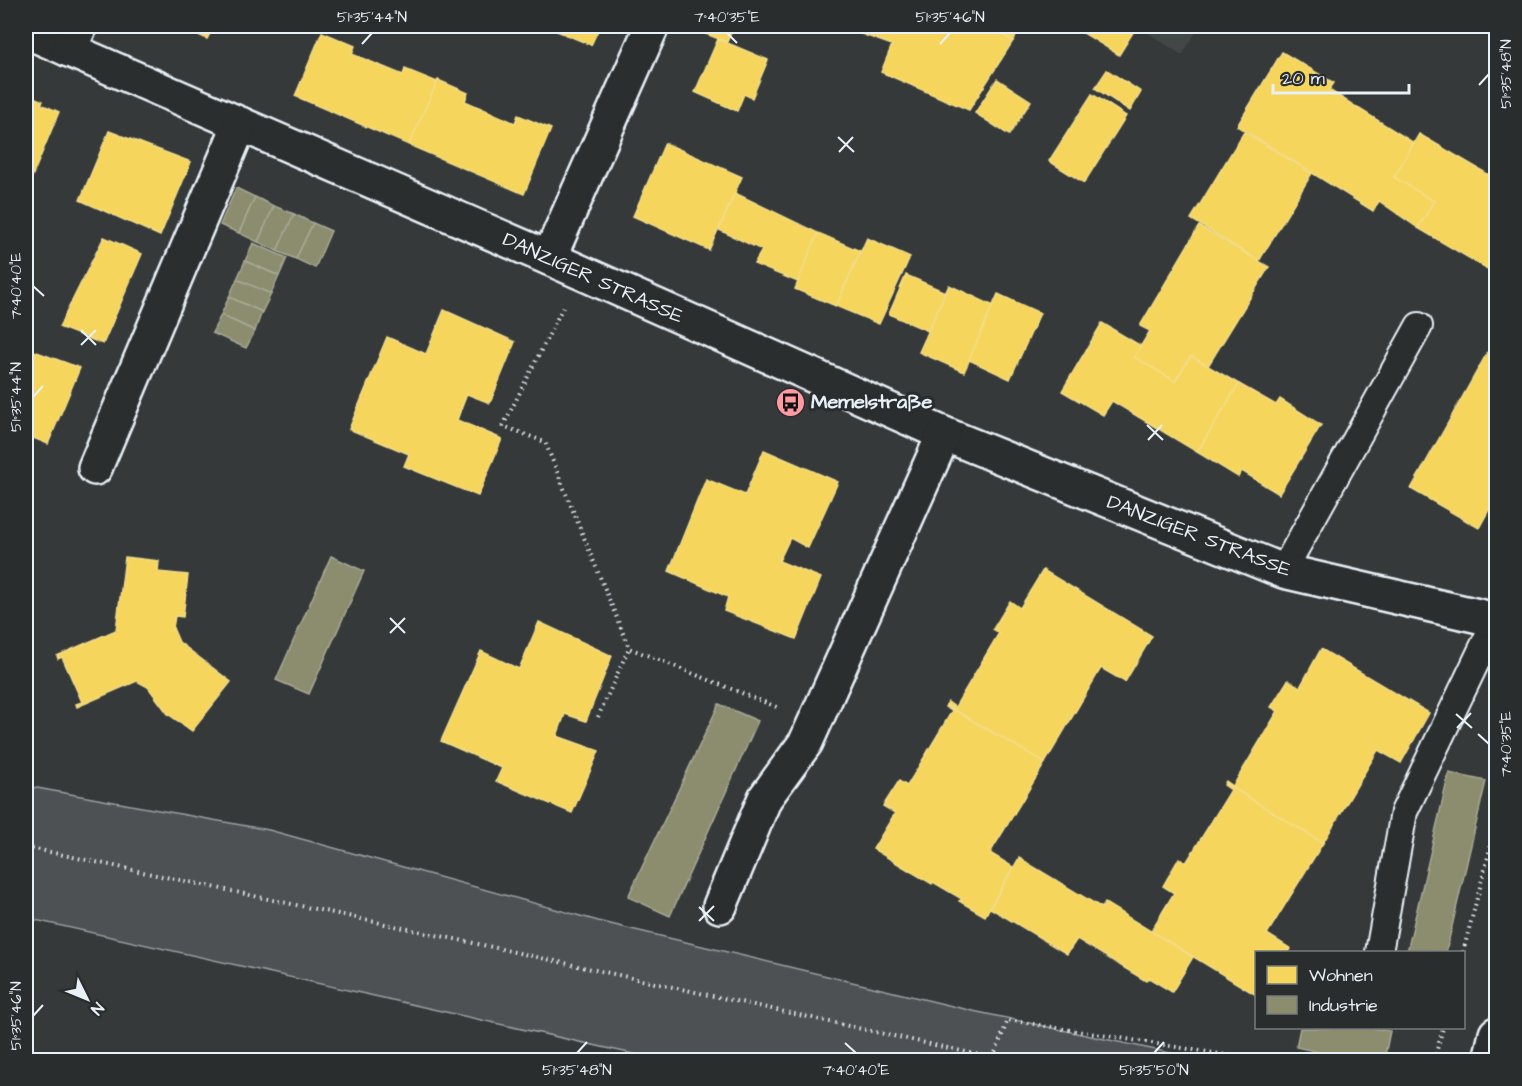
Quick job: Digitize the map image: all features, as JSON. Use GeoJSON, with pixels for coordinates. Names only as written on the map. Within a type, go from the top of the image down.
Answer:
{"type":"FeatureCollection","features":[{"type":"Feature","properties":{"kind":"street"},"geometry":{"type":"LineString","coordinates":[[549,258],[652,26]]}},
{"type":"Feature","properties":{"kind":"street","name":"DANZIGER STRASSE"},"geometry":{"type":"LineString","coordinates":[[26,32],[75,38],[240,124],[581,272],[944,434],[1283,571],[1497,620]]}},
{"type":"Feature","properties":{"kind":"street"},"geometry":{"type":"LineString","coordinates":[[95,468],[240,124]]}},
{"type":"Feature","properties":{"kind":"street"},"geometry":{"type":"LineString","coordinates":[[720,906],[765,798],[806,742],[816,722],[944,434]]}},
{"type":"Feature","properties":{"kind":"street"},"geometry":{"type":"LineString","coordinates":[[1490,1060],[1497,1034]]}},
{"type":"Feature","properties":{"kind":"lane"},"geometry":{"type":"LineString","coordinates":[[1283,571],[1419,326]]}},
{"type":"Feature","properties":{"kind":"lane"},"geometry":{"type":"LineString","coordinates":[[1379,951],[1404,812],[1497,620]]}},
{"type":"Feature","properties":{"kind":"path"},"geometry":{"type":"LineString","coordinates":[[581,272],[503,426],[545,441],[629,648],[598,717]]}},
{"type":"Feature","properties":{"kind":"path"},"geometry":{"type":"LineString","coordinates":[[629,648],[816,722]]}},
{"type":"Feature","properties":{"kind":"path"},"geometry":{"type":"LineString","coordinates":[[1463,951],[1497,826]]}},
{"type":"Feature","properties":{"kind":"path"},"geometry":{"type":"LineString","coordinates":[[26,847],[1002,1060]]}},
{"type":"Feature","properties":{"kind":"path"},"geometry":{"type":"LineString","coordinates":[[993,1058],[1008,1020],[1257,1060]]}},
{"type":"Feature","properties":{"kind":"path"},"geometry":{"type":"LineString","coordinates":[[1434,1060],[1443,1029]]}},
{"type":"Feature","properties":{"kind":"shaded area"},"geometry":{"type":"Polygon","coordinates":[[[1149,26],[1200,26],[1182,55],[1145,31],[1149,26]]]}},
{"type":"Feature","properties":{"kind":"shaded area"},"geometry":{"type":"Polygon","coordinates":[[[26,786],[269,830],[602,922],[973,1011],[1203,1060],[660,1060],[26,918],[26,786]]]}},
{"type":"Feature","properties":{"kind":"building: Wohnen"},"geometry":{"type":"Polygon","coordinates":[[[180,26],[214,26],[207,39],[180,26]]]}},
{"type":"Feature","properties":{"kind":"building: Wohnen"},"geometry":{"type":"Polygon","coordinates":[[[545,26],[600,26],[591,45],[545,26]]]}},
{"type":"Feature","properties":{"kind":"building: Wohnen"},"geometry":{"type":"Polygon","coordinates":[[[694,26],[734,26],[727,42],[693,29],[694,26]]]}},
{"type":"Feature","properties":{"kind":"building: Wohnen"},"geometry":{"type":"Polygon","coordinates":[[[839,26],[859,26],[856,32],[839,26]]]}},
{"type":"Feature","properties":{"kind":"building: Wohnen"},"geometry":{"type":"Polygon","coordinates":[[[859,26],[989,26],[1013,41],[969,110],[881,72],[892,45],[856,32],[859,26]]]}},
{"type":"Feature","properties":{"kind":"building: Wohnen"},"geometry":{"type":"Polygon","coordinates":[[[989,26],[1023,26],[1013,41],[989,26]]]}},
{"type":"Feature","properties":{"kind":"building: Wohnen"},"geometry":{"type":"Polygon","coordinates":[[[1072,26],[1137,26],[1119,55],[1072,26]]]}},
{"type":"Feature","properties":{"kind":"building: Wohnen"},"geometry":{"type":"Polygon","coordinates":[[[322,32],[355,46],[352,54],[403,75],[405,69],[437,82],[409,145],[295,96],[322,32]]]}},
{"type":"Feature","properties":{"kind":"building: Wohnen"},"geometry":{"type":"Polygon","coordinates":[[[718,39],[768,60],[752,98],[744,94],[737,111],[695,92],[718,39]]]}},
{"type":"Feature","properties":{"kind":"building: Wohnen"},"geometry":{"type":"Polygon","coordinates":[[[1282,52],[1334,83],[1329,90],[1414,143],[1394,177],[1434,201],[1418,228],[1379,201],[1373,211],[1237,126],[1282,52]]]}},
{"type":"Feature","properties":{"kind":"building: Wohnen"},"geometry":{"type":"Polygon","coordinates":[[[1107,70],[1141,92],[1130,111],[1095,88],[1107,70]]]}},
{"type":"Feature","properties":{"kind":"building: Wohnen"},"geometry":{"type":"Polygon","coordinates":[[[997,79],[1031,101],[1009,135],[975,113],[997,79]]]}},
{"type":"Feature","properties":{"kind":"building: Wohnen"},"geometry":{"type":"Polygon","coordinates":[[[438,80],[468,93],[465,101],[515,123],[518,115],[551,129],[524,194],[409,145],[438,80]]]}},
{"type":"Feature","properties":{"kind":"building: Wohnen"},"geometry":{"type":"Polygon","coordinates":[[[26,94],[43,101],[41,104],[59,112],[32,177],[26,174],[26,94]]]}},
{"type":"Feature","properties":{"kind":"building: Wohnen"},"geometry":{"type":"Polygon","coordinates":[[[1092,94],[1126,116],[1084,183],[1049,161],[1092,94]]]}},
{"type":"Feature","properties":{"kind":"building: Wohnen"},"geometry":{"type":"Polygon","coordinates":[[[109,131],[191,162],[160,236],[80,200],[109,131]]]}},
{"type":"Feature","properties":{"kind":"building: Wohnen"},"geometry":{"type":"Polygon","coordinates":[[[1244,132],[1312,173],[1259,261],[1191,219],[1244,132]]]}},
{"type":"Feature","properties":{"kind":"building: Wohnen"},"geometry":{"type":"Polygon","coordinates":[[[1419,134],[1496,179],[1496,274],[1418,228],[1434,201],[1394,177],[1419,134]]]}},
{"type":"Feature","properties":{"kind":"building: Wohnen"},"geometry":{"type":"Polygon","coordinates":[[[665,143],[742,177],[709,250],[633,216],[665,143]]]}},
{"type":"Feature","properties":{"kind":"building: Wohnen"},"geometry":{"type":"Polygon","coordinates":[[[735,193],[818,233],[798,282],[754,264],[762,250],[719,230],[735,193]]]}},
{"type":"Feature","properties":{"kind":"building: Wohnen"},"geometry":{"type":"Polygon","coordinates":[[[1199,226],[1269,267],[1208,366],[1191,356],[1175,381],[1134,357],[1150,331],[1140,326],[1199,226]]]}},
{"type":"Feature","properties":{"kind":"building: Wohnen"},"geometry":{"type":"Polygon","coordinates":[[[818,233],[860,251],[836,306],[795,289],[818,233]]]}},
{"type":"Feature","properties":{"kind":"building: Wohnen"},"geometry":{"type":"Polygon","coordinates":[[[104,237],[142,254],[103,344],[59,327],[104,237]]]}},
{"type":"Feature","properties":{"kind":"building: Wohnen"},"geometry":{"type":"Polygon","coordinates":[[[867,238],[910,257],[879,324],[836,306],[867,238]]]}},
{"type":"Feature","properties":{"kind":"building: Wohnen"},"geometry":{"type":"Polygon","coordinates":[[[906,275],[945,292],[928,331],[889,314],[906,275]]]}},
{"type":"Feature","properties":{"kind":"building: Wohnen"},"geometry":{"type":"Polygon","coordinates":[[[949,285],[994,306],[964,372],[919,352],[949,285]]]}},
{"type":"Feature","properties":{"kind":"building: Wohnen"},"geometry":{"type":"Polygon","coordinates":[[[998,294],[1040,313],[1010,379],[969,360],[998,294]]]}},
{"type":"Feature","properties":{"kind":"building: Wohnen"},"geometry":{"type":"Polygon","coordinates":[[[444,310],[515,342],[490,403],[467,394],[457,420],[502,439],[478,496],[404,466],[409,454],[349,429],[387,337],[426,354],[444,310]]]}},
{"type":"Feature","properties":{"kind":"building: Wohnen"},"geometry":{"type":"Polygon","coordinates":[[[1102,323],[1141,346],[1134,357],[1175,381],[1191,356],[1239,384],[1197,452],[1112,401],[1103,415],[1062,391],[1102,323]]]}},
{"type":"Feature","properties":{"kind":"building: Wohnen"},"geometry":{"type":"Polygon","coordinates":[[[1496,338],[1496,359],[1487,353],[1496,338]]]}},
{"type":"Feature","properties":{"kind":"building: Wohnen"},"geometry":{"type":"Polygon","coordinates":[[[26,348],[80,368],[48,444],[26,435],[26,348]]]}},
{"type":"Feature","properties":{"kind":"building: Wohnen"},"geometry":{"type":"Polygon","coordinates":[[[1487,353],[1496,359],[1496,497],[1479,528],[1411,489],[1487,353]]]}},
{"type":"Feature","properties":{"kind":"building: Wohnen"},"geometry":{"type":"Polygon","coordinates":[[[1239,384],[1276,405],[1280,399],[1321,425],[1279,494],[1242,471],[1238,477],[1197,452],[1239,384]]]}},
{"type":"Feature","properties":{"kind":"building: Wohnen"},"geometry":{"type":"Polygon","coordinates":[[[764,450],[838,482],[808,548],[790,538],[779,561],[821,578],[796,639],[724,611],[728,597],[669,571],[706,479],[745,495],[764,450]]]}},
{"type":"Feature","properties":{"kind":"building: Wohnen"},"geometry":{"type":"Polygon","coordinates":[[[125,557],[159,561],[158,572],[188,575],[183,617],[175,616],[173,628],[179,642],[231,682],[192,731],[168,714],[148,687],[137,681],[77,707],[76,704],[82,702],[62,657],[58,659],[57,656],[116,630],[125,557]]]}},
{"type":"Feature","properties":{"kind":"building: Wohnen"},"geometry":{"type":"Polygon","coordinates":[[[1043,570],[1152,636],[1125,682],[1101,668],[1045,763],[946,705],[948,702],[955,707],[999,633],[993,629],[1010,601],[1020,608],[1043,570]]]}},
{"type":"Feature","properties":{"kind":"building: Wohnen"},"geometry":{"type":"Polygon","coordinates":[[[539,622],[612,656],[586,721],[565,714],[557,736],[599,751],[572,813],[496,781],[502,768],[441,741],[481,651],[519,669],[539,622]]]}},
{"type":"Feature","properties":{"kind":"building: Wohnen"},"geometry":{"type":"Polygon","coordinates":[[[1321,649],[1429,713],[1401,763],[1378,750],[1323,843],[1225,783],[1226,781],[1233,786],[1278,711],[1271,707],[1288,680],[1300,687],[1321,649]]]}},
{"type":"Feature","properties":{"kind":"building: Wohnen"},"geometry":{"type":"Polygon","coordinates":[[[946,705],[1045,763],[990,853],[1013,867],[985,916],[959,901],[962,899],[873,849],[895,813],[883,806],[899,781],[907,786],[952,711],[945,707],[946,705]]]}},
{"type":"Feature","properties":{"kind":"building: Wohnen"},"geometry":{"type":"Polygon","coordinates":[[[1225,783],[1323,843],[1267,934],[1291,949],[1289,951],[1255,951],[1255,994],[1151,931],[1174,893],[1163,886],[1179,858],[1186,863],[1231,790],[1224,785],[1225,783]]]}},
{"type":"Feature","properties":{"kind":"building: Wohnen"},"geometry":{"type":"Polygon","coordinates":[[[1019,858],[1102,908],[1105,903],[1193,957],[1172,992],[1149,978],[1146,981],[1077,939],[1067,954],[990,908],[1019,858]]]}},
{"type":"Feature","properties":{"kind":"building: Industrie"},"geometry":{"type":"Polygon","coordinates":[[[236,188],[255,197],[239,233],[220,225],[236,188]]]}},
{"type":"Feature","properties":{"kind":"building: Industrie"},"geometry":{"type":"Polygon","coordinates":[[[255,197],[274,206],[258,242],[239,233],[255,197]]]}},
{"type":"Feature","properties":{"kind":"building: Industrie"},"geometry":{"type":"Polygon","coordinates":[[[274,206],[294,214],[277,251],[258,242],[274,206]]]}},
{"type":"Feature","properties":{"kind":"building: Industrie"},"geometry":{"type":"Polygon","coordinates":[[[294,214],[313,223],[296,259],[277,251],[294,214]]]}},
{"type":"Feature","properties":{"kind":"building: Industrie"},"geometry":{"type":"Polygon","coordinates":[[[313,223],[331,231],[315,268],[296,259],[313,223]]]}},
{"type":"Feature","properties":{"kind":"building: Industrie"},"geometry":{"type":"Polygon","coordinates":[[[253,243],[287,258],[279,276],[245,261],[253,243]]]}},
{"type":"Feature","properties":{"kind":"building: Industrie"},"geometry":{"type":"Polygon","coordinates":[[[245,261],[279,276],[271,294],[237,279],[245,261]]]}},
{"type":"Feature","properties":{"kind":"building: Industrie"},"geometry":{"type":"Polygon","coordinates":[[[237,279],[271,294],[262,312],[229,297],[237,279]]]}},
{"type":"Feature","properties":{"kind":"building: Industrie"},"geometry":{"type":"Polygon","coordinates":[[[229,297],[262,312],[255,331],[221,315],[229,297]]]}},
{"type":"Feature","properties":{"kind":"building: Industrie"},"geometry":{"type":"Polygon","coordinates":[[[221,315],[255,331],[246,348],[212,333],[221,315]]]}},
{"type":"Feature","properties":{"kind":"building: Industrie"},"geometry":{"type":"Polygon","coordinates":[[[331,556],[364,571],[309,694],[276,680],[331,556]]]}},
{"type":"Feature","properties":{"kind":"building: Industrie"},"geometry":{"type":"Polygon","coordinates":[[[719,704],[758,721],[670,916],[628,897],[719,704]]]}},
{"type":"Feature","properties":{"kind":"building: Industrie"},"geometry":{"type":"Polygon","coordinates":[[[1449,773],[1486,781],[1446,951],[1407,951],[1449,773]]]}},
{"type":"Feature","properties":{"kind":"building: Industrie"},"geometry":{"type":"Polygon","coordinates":[[[1300,1029],[1390,1031],[1384,1060],[1355,1060],[1296,1047],[1300,1029]]]}},
{"type":"Feature","properties":{"kind":"place","name":"Memelstraße"},"geometry":{"type":"Point","coordinates":[790,402]}}]}
